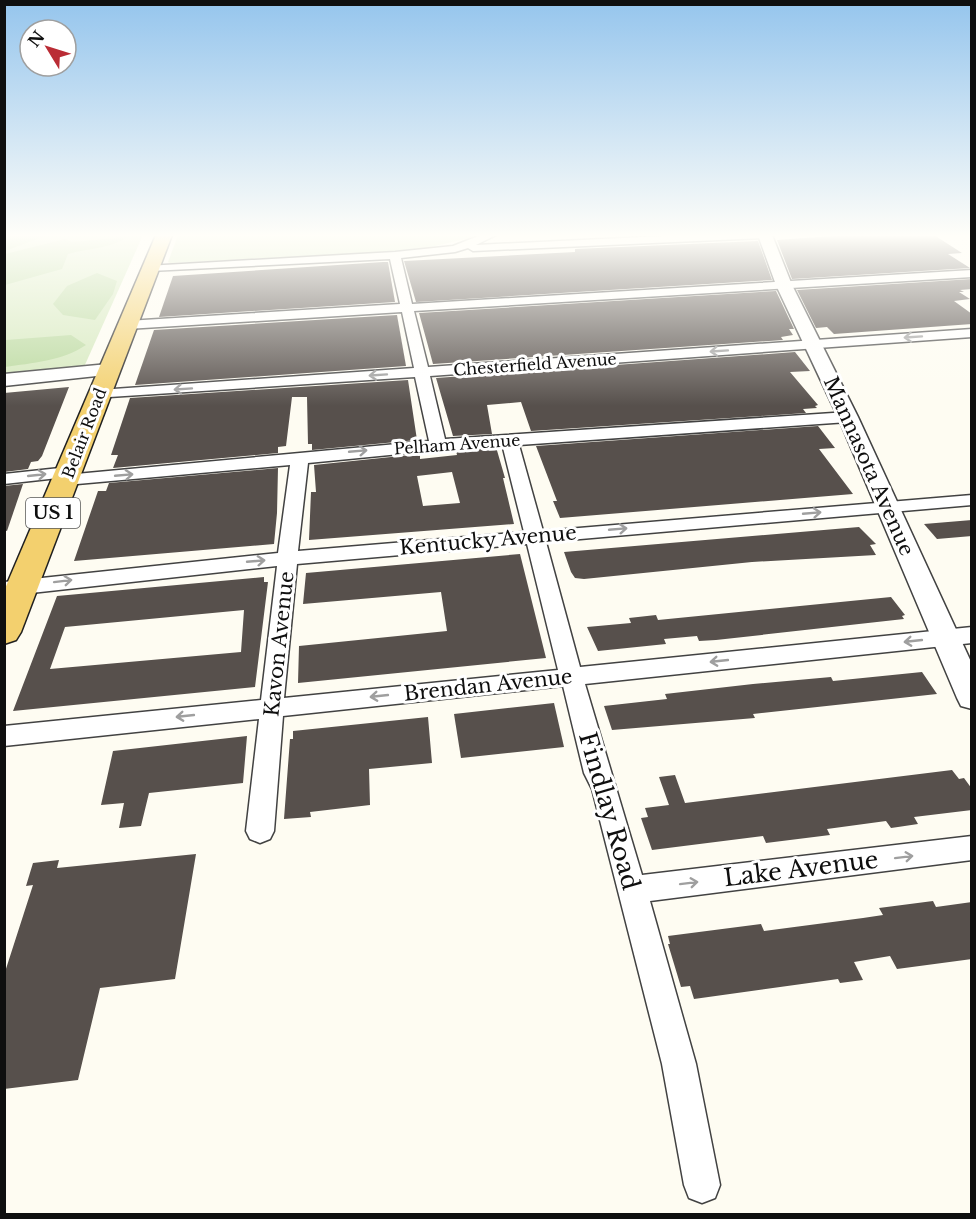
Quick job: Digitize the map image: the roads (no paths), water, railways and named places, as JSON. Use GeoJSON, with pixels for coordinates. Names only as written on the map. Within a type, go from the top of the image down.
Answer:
{"type":"FeatureCollection","features":[{"type":"Feature","properties":{"kind":"main road","name":"Belair Road"},"geometry":{"type":"LineString","coordinates":[[4,632],[14,587],[67,476],[140,292]]}},
{"type":"Feature","properties":{"kind":"street"},"geometry":{"type":"LineString","coordinates":[[405,292],[420,372],[438,444]]}},
{"type":"Feature","properties":{"kind":"street"},"geometry":{"type":"LineString","coordinates":[[127,325],[672,292]]}},
{"type":"Feature","properties":{"kind":"street","name":"Mannasota Avenue"},"geometry":{"type":"LineString","coordinates":[[788,292],[848,417],[885,506],[958,636],[972,698]]}},
{"type":"Feature","properties":{"kind":"street","name":"Chesterfield Avenue"},"geometry":{"type":"LineString","coordinates":[[4,380],[103,382],[420,372],[972,333]]}},
{"type":"Feature","properties":{"kind":"street","name":"Pelham Avenue"},"geometry":{"type":"LineString","coordinates":[[4,479],[188,470],[438,444],[848,417]]}},
{"type":"Feature","properties":{"kind":"street","name":"Findlay Road"},"geometry":{"type":"LineString","coordinates":[[509,439],[679,1064],[702,1185]]}},
{"type":"Feature","properties":{"kind":"street","name":"Kavon Avenue"},"geometry":{"type":"LineString","coordinates":[[260,831],[278,627],[289,558],[300,457]]}},
{"type":"Feature","properties":{"kind":"street","name":"Kentucky Avenue"},"geometry":{"type":"LineString","coordinates":[[14,587],[289,558],[972,500]]}},
{"type":"Feature","properties":{"kind":"street","name":"Brendan Avenue"},"geometry":{"type":"LineString","coordinates":[[4,736],[958,636]]}},
{"type":"Feature","properties":{"kind":"street","name":"Lake Avenue"},"geometry":{"type":"LineString","coordinates":[[631,890],[972,848]]}}]}
